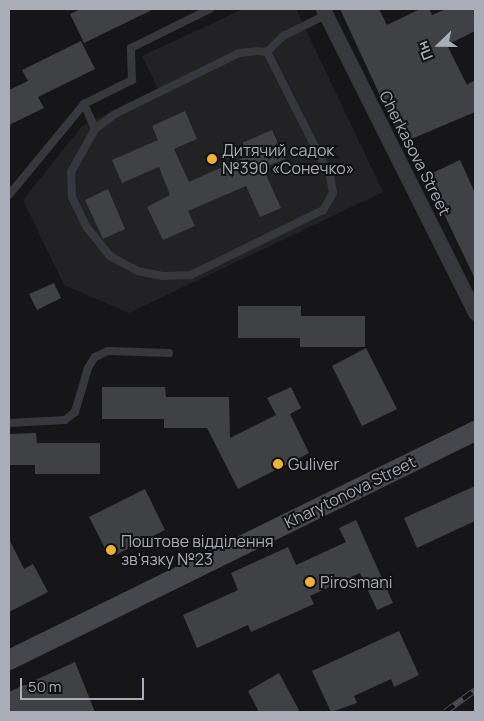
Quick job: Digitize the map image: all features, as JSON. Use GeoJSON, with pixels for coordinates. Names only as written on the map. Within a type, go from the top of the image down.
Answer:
{"type":"FeatureCollection","features":[{"type":"Feature","properties":{"kind":"street","name":"Cherkasova Street"},"geometry":{"type":"LineString","coordinates":[[324,12],[475,313]]}},
{"type":"Feature","properties":{"kind":"street","name":"Kharytonova Street"},"geometry":{"type":"LineString","coordinates":[[9,660],[475,430]]}},
{"type":"Feature","properties":{"kind":"lane"},"geometry":{"type":"LineString","coordinates":[[9,195],[84,104],[132,80],[131,48],[210,9]]}},
{"type":"Feature","properties":{"kind":"lane"},"geometry":{"type":"LineString","coordinates":[[267,52],[330,176],[333,193],[323,210],[191,275],[163,276],[138,271],[110,256],[87,228],[72,196],[71,172],[95,129],[115,114],[239,53],[267,52],[283,36],[324,12]]}},
{"type":"Feature","properties":{"kind":"lane"},"geometry":{"type":"LineString","coordinates":[[84,104],[95,129]]}},
{"type":"Feature","properties":{"kind":"lane"},"geometry":{"type":"LineString","coordinates":[[9,423],[65,420],[74,412],[88,368],[95,357],[108,351],[168,353]]}},
{"type":"Feature","properties":{"kind":"shaded area","name":"Дитячий садок №390 «Сонечко»"},"geometry":{"type":"Polygon","coordinates":[[[243,9],[296,9],[383,192],[129,313],[64,285],[23,200],[82,126],[158,89],[142,56],[243,9]]]}},
{"type":"Feature","properties":{"kind":"building"},"geometry":{"type":"Polygon","coordinates":[[[81,9],[154,9],[84,43],[70,14],[81,9]]]}},
{"type":"Feature","properties":{"kind":"building"},"geometry":{"type":"Polygon","coordinates":[[[340,9],[379,9],[387,25],[420,9],[429,9],[432,15],[446,9],[475,9],[475,31],[447,45],[467,85],[475,80],[475,112],[402,143],[340,9]]]}},
{"type":"Feature","properties":{"kind":"building"},"geometry":{"type":"Polygon","coordinates":[[[81,41],[95,69],[38,97],[44,108],[9,125],[9,90],[28,81],[22,70],[81,41]]]}},
{"type":"Feature","properties":{"kind":"building"},"geometry":{"type":"Polygon","coordinates":[[[185,111],[197,139],[174,149],[189,182],[247,156],[242,143],[272,130],[285,159],[263,168],[281,208],[260,217],[246,186],[188,211],[195,226],[163,240],[147,207],[170,195],[159,167],[122,183],[112,160],[158,140],[152,126],[185,111]]]}},
{"type":"Feature","properties":{"kind":"building"},"geometry":{"type":"Polygon","coordinates":[[[460,160],[475,193],[475,279],[426,176],[460,160]]]}},
{"type":"Feature","properties":{"kind":"building"},"geometry":{"type":"Polygon","coordinates":[[[108,189],[125,229],[103,239],[85,200],[108,189]]]}},
{"type":"Feature","properties":{"kind":"building"},"geometry":{"type":"Polygon","coordinates":[[[54,283],[61,298],[37,310],[29,294],[54,283]]]}},
{"type":"Feature","properties":{"kind":"building"},"geometry":{"type":"Polygon","coordinates":[[[238,306],[301,306],[301,316],[365,316],[365,347],[300,347],[300,338],[238,338],[238,306]]]}},
{"type":"Feature","properties":{"kind":"building"},"geometry":{"type":"Polygon","coordinates":[[[366,348],[397,409],[362,426],[332,366],[366,348]]]}},
{"type":"Feature","properties":{"kind":"building"},"geometry":{"type":"Polygon","coordinates":[[[102,387],[165,387],[166,397],[229,397],[230,438],[276,415],[267,398],[291,387],[301,408],[290,414],[309,453],[238,489],[207,428],[164,428],[164,419],[102,419],[102,387]]]}},
{"type":"Feature","properties":{"kind":"building"},"geometry":{"type":"Polygon","coordinates":[[[36,433],[37,443],[100,443],[100,474],[35,474],[35,465],[9,465],[9,434],[36,433]]]}},
{"type":"Feature","properties":{"kind":"building"},"geometry":{"type":"Polygon","coordinates":[[[475,486],[475,521],[417,548],[404,518],[475,486]]]}},
{"type":"Feature","properties":{"kind":"building"},"geometry":{"type":"Polygon","coordinates":[[[145,489],[165,530],[110,558],[89,517],[145,489]]]}},
{"type":"Feature","properties":{"kind":"building"},"geometry":{"type":"Polygon","coordinates":[[[356,520],[393,603],[377,610],[360,573],[310,596],[314,604],[251,632],[248,625],[197,648],[183,615],[238,590],[231,573],[288,547],[296,565],[346,542],[339,528],[356,520]]]}},
{"type":"Feature","properties":{"kind":"building"},"geometry":{"type":"Polygon","coordinates":[[[9,539],[24,569],[33,564],[48,592],[9,612],[9,539]]]}},
{"type":"Feature","properties":{"kind":"building"},"geometry":{"type":"Polygon","coordinates":[[[399,631],[419,675],[394,687],[391,679],[354,696],[357,703],[331,712],[312,671],[399,631]]]}},
{"type":"Feature","properties":{"kind":"building"},"geometry":{"type":"Polygon","coordinates":[[[75,662],[95,712],[9,712],[9,692],[75,662]]]}},
{"type":"Feature","properties":{"kind":"building"},"geometry":{"type":"Polygon","coordinates":[[[279,673],[300,712],[259,712],[248,691],[279,673]]]}},
{"type":"Feature","properties":{"kind":"railway"},"geometry":{"type":"LineString","coordinates":[[445,712],[475,690]]}},
{"type":"Feature","properties":{"kind":"place","name":"Дитячий садок №390 «Сонечко»"},"geometry":{"type":"Point","coordinates":[212,159]}},
{"type":"Feature","properties":{"kind":"place","name":"Guliver"},"geometry":{"type":"Point","coordinates":[278,464]}},
{"type":"Feature","properties":{"kind":"place","name":"Поштове відділення зв'язку №23"},"geometry":{"type":"Point","coordinates":[111,550]}},
{"type":"Feature","properties":{"kind":"place","name":"Pirosmani"},"geometry":{"type":"Point","coordinates":[310,582]}}]}
